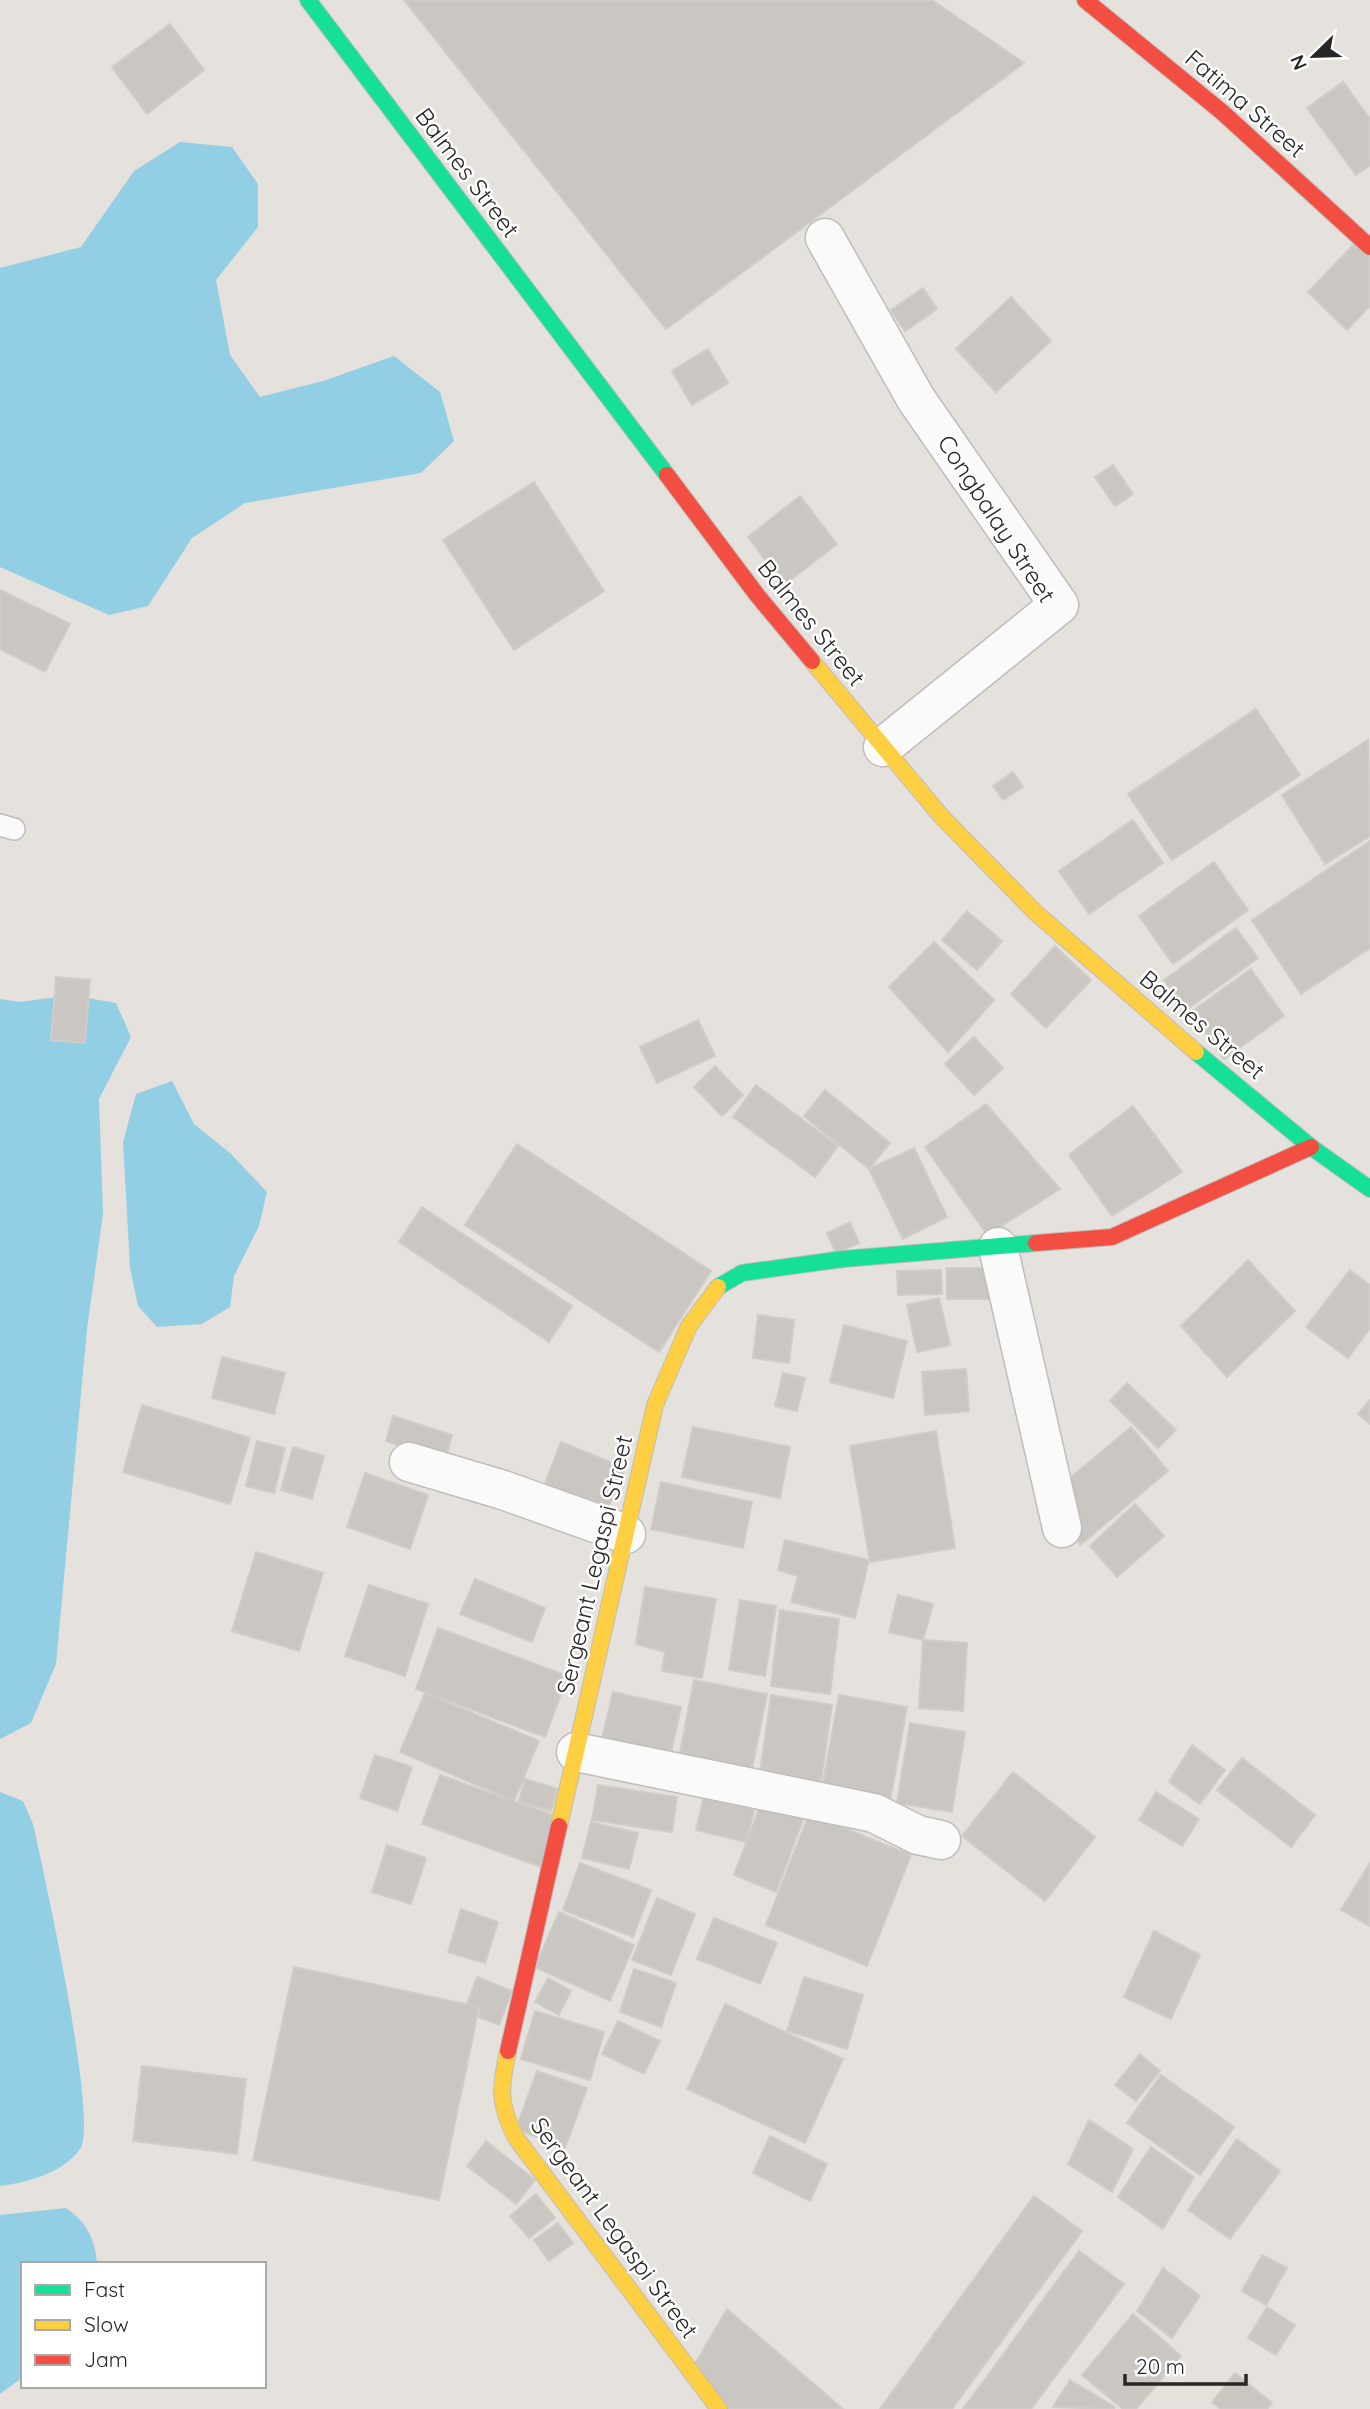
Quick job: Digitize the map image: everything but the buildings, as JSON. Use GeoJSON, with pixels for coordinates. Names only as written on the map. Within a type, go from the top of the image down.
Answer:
{"type":"FeatureCollection","features":[{"type":"Feature","properties":{"kind":"street","name":"Balmes Street"},"geometry":{"type":"LineString","coordinates":[[308,0],[757,595],[949,825],[1035,912],[1311,1147],[1370,1189]]}},
{"type":"Feature","properties":{"kind":"street","name":"Fatima Street"},"geometry":{"type":"LineString","coordinates":[[1086,0],[1222,112],[1370,247]]}},
{"type":"Feature","properties":{"kind":"street","name":"Congbalay Street"},"geometry":{"type":"LineString","coordinates":[[825,238],[916,400],[1059,605],[883,747]]}},
{"type":"Feature","properties":{"kind":"street","name":"Sergeant Legaspi Street"},"geometry":{"type":"LineString","coordinates":[[706,2404],[516,2138],[504,2114],[500,2088],[655,1405],[689,1326],[715,1289],[742,1273],[843,1259],[1112,1237],[1311,1147]]}},
{"type":"Feature","properties":{"kind":"street"},"geometry":{"type":"LineString","coordinates":[[999,1247],[1062,1528]]}},
{"type":"Feature","properties":{"kind":"street"},"geometry":{"type":"LineString","coordinates":[[409,1462],[503,1490],[626,1534]]}},
{"type":"Feature","properties":{"kind":"street"},"geometry":{"type":"LineString","coordinates":[[576,1752],[874,1813],[918,1835],[941,1840]]}},
{"type":"Feature","properties":{"kind":"water"},"geometry":{"type":"Polygon","coordinates":[[[180,142],[232,147],[258,184],[258,227],[216,280],[230,355],[260,397],[323,381],[394,356],[440,392],[454,441],[421,473],[245,503],[192,538],[148,606],[109,615],[0,567],[0,268],[81,247],[134,171],[180,142]]]}},
{"type":"Feature","properties":{"kind":"water"},"geometry":{"type":"Polygon","coordinates":[[[71,995],[116,1003],[131,1037],[99,1099],[103,1214],[87,1329],[56,1664],[31,1723],[0,1739],[0,999],[20,1002],[71,995]]]}},
{"type":"Feature","properties":{"kind":"water"},"geometry":{"type":"Polygon","coordinates":[[[172,1081],[194,1124],[230,1153],[267,1192],[259,1226],[234,1276],[230,1307],[202,1324],[157,1327],[138,1306],[130,1267],[123,1142],[136,1094],[172,1081]]]}},
{"type":"Feature","properties":{"kind":"water"},"geometry":{"type":"Polygon","coordinates":[[[0,1792],[23,1801],[33,1824],[76,2046],[84,2129],[80,2149],[64,2164],[33,2179],[0,2186],[0,1792]]]}},
{"type":"Feature","properties":{"kind":"water"},"geometry":{"type":"Polygon","coordinates":[[[66,2208],[89,2232],[97,2262],[21,2262],[21,2378],[0,2394],[0,2215],[66,2208]]]}},
{"type":"Feature","properties":{"kind":"traffic: fast"},"geometry":{"type":"LineString","coordinates":[[308,0],[667,475]]}},
{"type":"Feature","properties":{"kind":"traffic: fast"},"geometry":{"type":"LineString","coordinates":[[1196,1052],[1311,1147],[1370,1189]]}},
{"type":"Feature","properties":{"kind":"traffic: fast"},"geometry":{"type":"LineString","coordinates":[[718,1287],[742,1273],[843,1259],[1036,1243]]}},
{"type":"Feature","properties":{"kind":"traffic: slow"},"geometry":{"type":"LineString","coordinates":[[812,661],[941,816],[1035,912],[1196,1052]]}},
{"type":"Feature","properties":{"kind":"traffic: slow"},"geometry":{"type":"LineString","coordinates":[[559,1826],[655,1405],[689,1326],[718,1287]]}},
{"type":"Feature","properties":{"kind":"traffic: slow"},"geometry":{"type":"LineString","coordinates":[[508,2051],[502,2095],[506,2115],[516,2138],[719,2409]]}},
{"type":"Feature","properties":{"kind":"traffic: jam"},"geometry":{"type":"LineString","coordinates":[[1085,0],[1222,112],[1370,247]]}},
{"type":"Feature","properties":{"kind":"traffic: jam"},"geometry":{"type":"LineString","coordinates":[[667,475],[757,595],[812,661]]}},
{"type":"Feature","properties":{"kind":"traffic: jam"},"geometry":{"type":"LineString","coordinates":[[1036,1243],[1112,1237],[1311,1147]]}},
{"type":"Feature","properties":{"kind":"traffic: jam"},"geometry":{"type":"LineString","coordinates":[[508,2051],[559,1826]]}}]}
